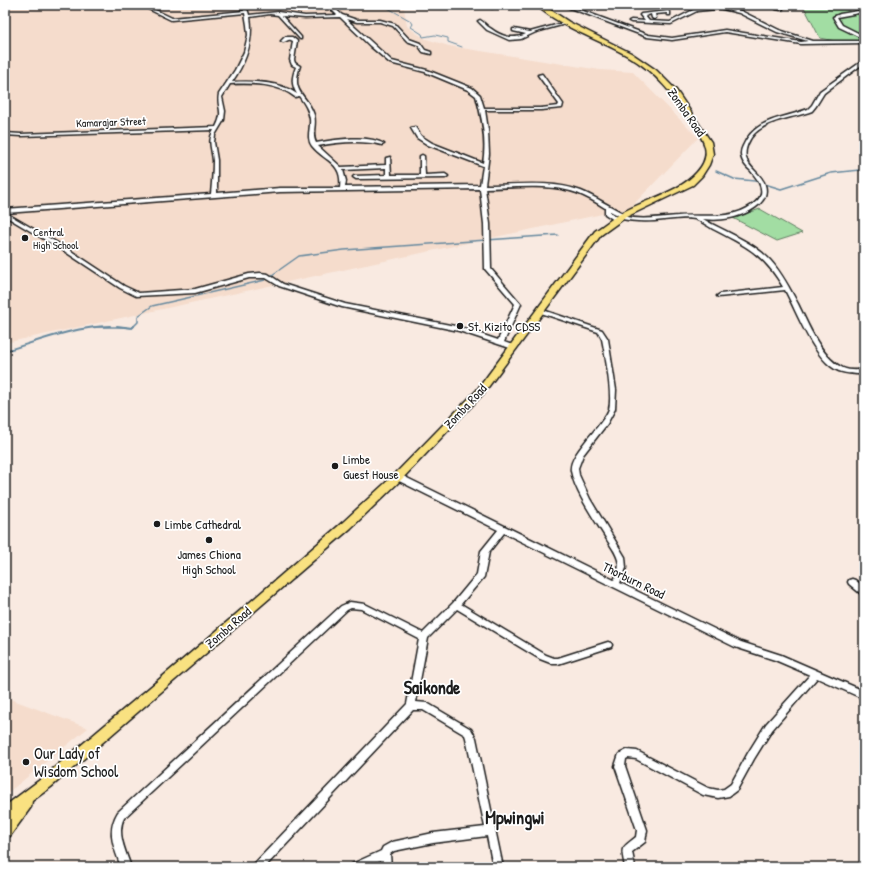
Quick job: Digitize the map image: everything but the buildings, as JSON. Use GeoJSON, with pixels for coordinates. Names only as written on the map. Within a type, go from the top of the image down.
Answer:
{"type":"FeatureCollection","features":[{"type":"Feature","properties":{"kind":"highway","name":"Zomba Road"},"geometry":{"type":"LineString","coordinates":[[5,814],[28,797],[347,525],[398,477],[480,392],[598,233],[619,217],[690,183],[700,175],[709,156],[709,146],[705,136],[674,91],[658,74],[629,54],[566,22],[539,5]]}},
{"type":"Feature","properties":{"kind":"highway","name":"Zomba Road"},"geometry":{"type":"LineString","coordinates":[[5,822],[28,797]]}},
{"type":"Feature","properties":{"kind":"highway"},"geometry":{"type":"LineString","coordinates":[[5,831],[28,797]]}},
{"type":"Feature","properties":{"kind":"street"},"geometry":{"type":"LineString","coordinates":[[142,5],[171,19],[278,13],[305,17],[340,16],[357,21],[380,21],[394,24],[408,40],[419,44],[424,51],[430,53]]}},
{"type":"Feature","properties":{"kind":"street"},"geometry":{"type":"LineString","coordinates":[[214,195],[215,160],[212,142],[213,135],[223,116],[220,97],[244,58],[249,46],[250,38],[247,14],[244,5]]}},
{"type":"Feature","properties":{"kind":"street"},"geometry":{"type":"LineString","coordinates":[[329,5],[389,61],[422,70],[474,91],[479,97],[486,130],[487,154],[482,187],[488,240],[488,269],[518,304],[500,343]]}},
{"type":"Feature","properties":{"kind":"street"},"geometry":{"type":"LineString","coordinates":[[564,5],[640,34],[659,39],[684,38],[725,31],[794,42],[864,42]]}},
{"type":"Feature","properties":{"kind":"street"},"geometry":{"type":"LineString","coordinates":[[710,5],[747,14]]}},
{"type":"Feature","properties":{"kind":"street"},"geometry":{"type":"LineString","coordinates":[[777,5],[777,8],[781,9]]}},
{"type":"Feature","properties":{"kind":"street"},"geometry":{"type":"LineString","coordinates":[[631,22],[647,21],[671,23],[696,10],[722,7]]}},
{"type":"Feature","properties":{"kind":"street"},"geometry":{"type":"LineString","coordinates":[[738,7],[747,14],[778,31],[815,42]]}},
{"type":"Feature","properties":{"kind":"street"},"geometry":{"type":"LineString","coordinates":[[864,11],[835,17],[844,29],[864,38]]}},
{"type":"Feature","properties":{"kind":"street"},"geometry":{"type":"LineString","coordinates":[[647,21],[642,15],[675,12]]}},
{"type":"Feature","properties":{"kind":"street"},"geometry":{"type":"LineString","coordinates":[[278,13],[300,38]]}},
{"type":"Feature","properties":{"kind":"street"},"geometry":{"type":"LineString","coordinates":[[653,13],[654,18]]}},
{"type":"Feature","properties":{"kind":"street"},"geometry":{"type":"LineString","coordinates":[[480,21],[488,29],[509,39]]}},
{"type":"Feature","properties":{"kind":"street"},"geometry":{"type":"LineString","coordinates":[[500,42],[519,38],[566,22]]}},
{"type":"Feature","properties":{"kind":"street"},"geometry":{"type":"LineString","coordinates":[[514,30],[530,33]]}},
{"type":"Feature","properties":{"kind":"street"},"geometry":{"type":"LineString","coordinates":[[284,41],[286,38],[295,41],[292,60],[293,64],[298,66],[294,77],[294,85],[296,90],[303,97],[312,117],[312,140],[314,145],[326,158],[341,169],[388,166]]}},
{"type":"Feature","properties":{"kind":"street"},"geometry":{"type":"LineString","coordinates":[[5,212],[280,190],[562,187],[581,193],[607,208],[607,213],[619,217],[633,219],[682,217],[716,218],[746,212],[759,202],[764,192],[761,181],[747,166],[742,158],[744,148],[750,135],[756,129],[764,125],[810,110],[822,92],[864,61]]}},
{"type":"Feature","properties":{"kind":"street"},"geometry":{"type":"LineString","coordinates":[[482,109],[541,110],[560,107],[561,104],[540,75]]}},
{"type":"Feature","properties":{"kind":"street"},"geometry":{"type":"LineString","coordinates":[[228,83],[258,82],[290,90],[298,98],[303,97]]}},
{"type":"Feature","properties":{"kind":"street","name":"Kamarajar Street"},"geometry":{"type":"LineString","coordinates":[[5,134],[21,135],[217,128]]}},
{"type":"Feature","properties":{"kind":"street"},"geometry":{"type":"LineString","coordinates":[[413,128],[419,137],[430,144],[485,165]]}},
{"type":"Feature","properties":{"kind":"street"},"geometry":{"type":"LineString","coordinates":[[314,145],[344,141],[371,141],[382,144]]}},
{"type":"Feature","properties":{"kind":"street"},"geometry":{"type":"LineString","coordinates":[[422,156],[423,176]]}},
{"type":"Feature","properties":{"kind":"street"},"geometry":{"type":"LineString","coordinates":[[388,158],[389,177]]}},
{"type":"Feature","properties":{"kind":"street"},"geometry":{"type":"LineString","coordinates":[[341,169],[343,178],[342,189]]}},
{"type":"Feature","properties":{"kind":"street"},"geometry":{"type":"LineString","coordinates":[[356,177],[445,176]]}},
{"type":"Feature","properties":{"kind":"street"},"geometry":{"type":"LineString","coordinates":[[5,212],[122,287],[138,294],[195,291],[249,276],[260,275],[270,277],[281,285],[344,306],[460,329],[513,347]]}},
{"type":"Feature","properties":{"kind":"street"},"geometry":{"type":"LineString","coordinates":[[698,218],[757,252],[769,263],[787,288],[814,341],[824,354],[839,368],[850,371],[864,372]]}},
{"type":"Feature","properties":{"kind":"street"},"geometry":{"type":"LineString","coordinates":[[720,296],[787,288]]}},
{"type":"Feature","properties":{"kind":"street"},"geometry":{"type":"LineString","coordinates":[[540,311],[602,332],[605,337],[612,407],[574,467],[583,492],[622,557],[624,567],[615,585]]}},
{"type":"Feature","properties":{"kind":"street","name":"Thorburn Road"},"geometry":{"type":"LineString","coordinates":[[398,477],[738,645],[778,657],[864,695]]}},
{"type":"Feature","properties":{"kind":"street"},"geometry":{"type":"LineString","coordinates":[[258,867],[411,706],[424,637],[456,605],[481,575],[484,551],[503,529]]}},
{"type":"Feature","properties":{"kind":"street"},"geometry":{"type":"LineString","coordinates":[[852,582],[864,592]]}},
{"type":"Feature","properties":{"kind":"street"},"geometry":{"type":"LineString","coordinates":[[126,867],[115,832],[116,823],[121,815],[344,608],[350,605],[362,606],[424,637]]}},
{"type":"Feature","properties":{"kind":"street"},"geometry":{"type":"LineString","coordinates":[[456,605],[543,657],[553,661],[608,645]]}},
{"type":"Feature","properties":{"kind":"street"},"geometry":{"type":"LineString","coordinates":[[630,867],[627,850],[641,839],[642,830],[620,766],[622,757],[627,754],[637,755],[706,792],[714,794],[726,793],[734,787],[750,756],[769,727],[816,674]]}},
{"type":"Feature","properties":{"kind":"street"},"geometry":{"type":"LineString","coordinates":[[411,706],[424,706],[468,732],[471,738],[498,867]]}},
{"type":"Feature","properties":{"kind":"street"},"geometry":{"type":"LineString","coordinates":[[356,867],[385,854],[387,850],[392,847],[426,840],[491,831]]}},
{"type":"Feature","properties":{"kind":"street"},"geometry":{"type":"LineString","coordinates":[[385,854],[386,867]]}},
{"type":"Feature","properties":{"kind":"shaded area"},"geometry":{"type":"Polygon","coordinates":[[[5,5],[394,5],[395,8],[404,8],[407,26],[416,33],[426,39],[449,46],[600,70],[633,72],[698,138],[630,208],[5,343],[5,5]]]}},
{"type":"Feature","properties":{"kind":"shaded area","name":"Our Lady of Wisdom School"},"geometry":{"type":"Polygon","coordinates":[[[5,697],[88,728],[5,795],[5,697]]]}},
{"type":"Feature","properties":{"kind":"green space"},"geometry":{"type":"Polygon","coordinates":[[[803,5],[835,6],[853,12],[864,13],[864,41],[841,42],[820,38],[803,5]]]}},
{"type":"Feature","properties":{"kind":"green space"},"geometry":{"type":"Polygon","coordinates":[[[760,209],[802,233],[777,241],[733,218],[760,209]]]}},
{"type":"Feature","properties":{"kind":"waterway"},"geometry":{"type":"LineString","coordinates":[[394,5],[388,8],[411,21],[413,24],[411,27],[422,34],[423,37],[435,35],[448,38],[448,42],[462,47]]}},
{"type":"Feature","properties":{"kind":"waterway"},"geometry":{"type":"LineString","coordinates":[[716,171],[734,179],[755,181],[781,189],[831,173],[860,170],[864,173]]}},
{"type":"Feature","properties":{"kind":"waterway"},"geometry":{"type":"LineString","coordinates":[[124,327],[132,328],[138,322],[138,316],[152,306],[265,280],[299,256],[344,250],[558,235]]}},
{"type":"Feature","properties":{"kind":"waterway"},"geometry":{"type":"LineString","coordinates":[[96,327],[110,326]]}},
{"type":"Feature","properties":{"kind":"waterway"},"geometry":{"type":"LineString","coordinates":[[117,326],[124,327]]}},
{"type":"Feature","properties":{"kind":"waterway"},"geometry":{"type":"LineString","coordinates":[[5,351],[69,332],[96,327]]}},
{"type":"Feature","properties":{"kind":"waterway"},"geometry":{"type":"LineString","coordinates":[[96,327],[124,327]]}},
{"type":"Feature","properties":{"kind":"place","name":"Central High School"},"geometry":{"type":"Point","coordinates":[25,238]}},
{"type":"Feature","properties":{"kind":"place","name":"St. Kizito CDSS"},"geometry":{"type":"Point","coordinates":[460,326]}},
{"type":"Feature","properties":{"kind":"place","name":"Limbe Guest House"},"geometry":{"type":"Point","coordinates":[335,466]}},
{"type":"Feature","properties":{"kind":"place","name":"Limbe Cathedral"},"geometry":{"type":"Point","coordinates":[157,524]}},
{"type":"Feature","properties":{"kind":"place","name":"James Chiona High School"},"geometry":{"type":"Point","coordinates":[209,540]}},
{"type":"Feature","properties":{"kind":"place","name":"Our Lady of Wisdom School"},"geometry":{"type":"Point","coordinates":[26,762]}},
{"type":"Feature","properties":{"kind":"district","name":"Saikonde"},"geometry":{"type":"Point","coordinates":[432,688]}},
{"type":"Feature","properties":{"kind":"district","name":"Mpwingwi"},"geometry":{"type":"Point","coordinates":[515,818]}}]}
